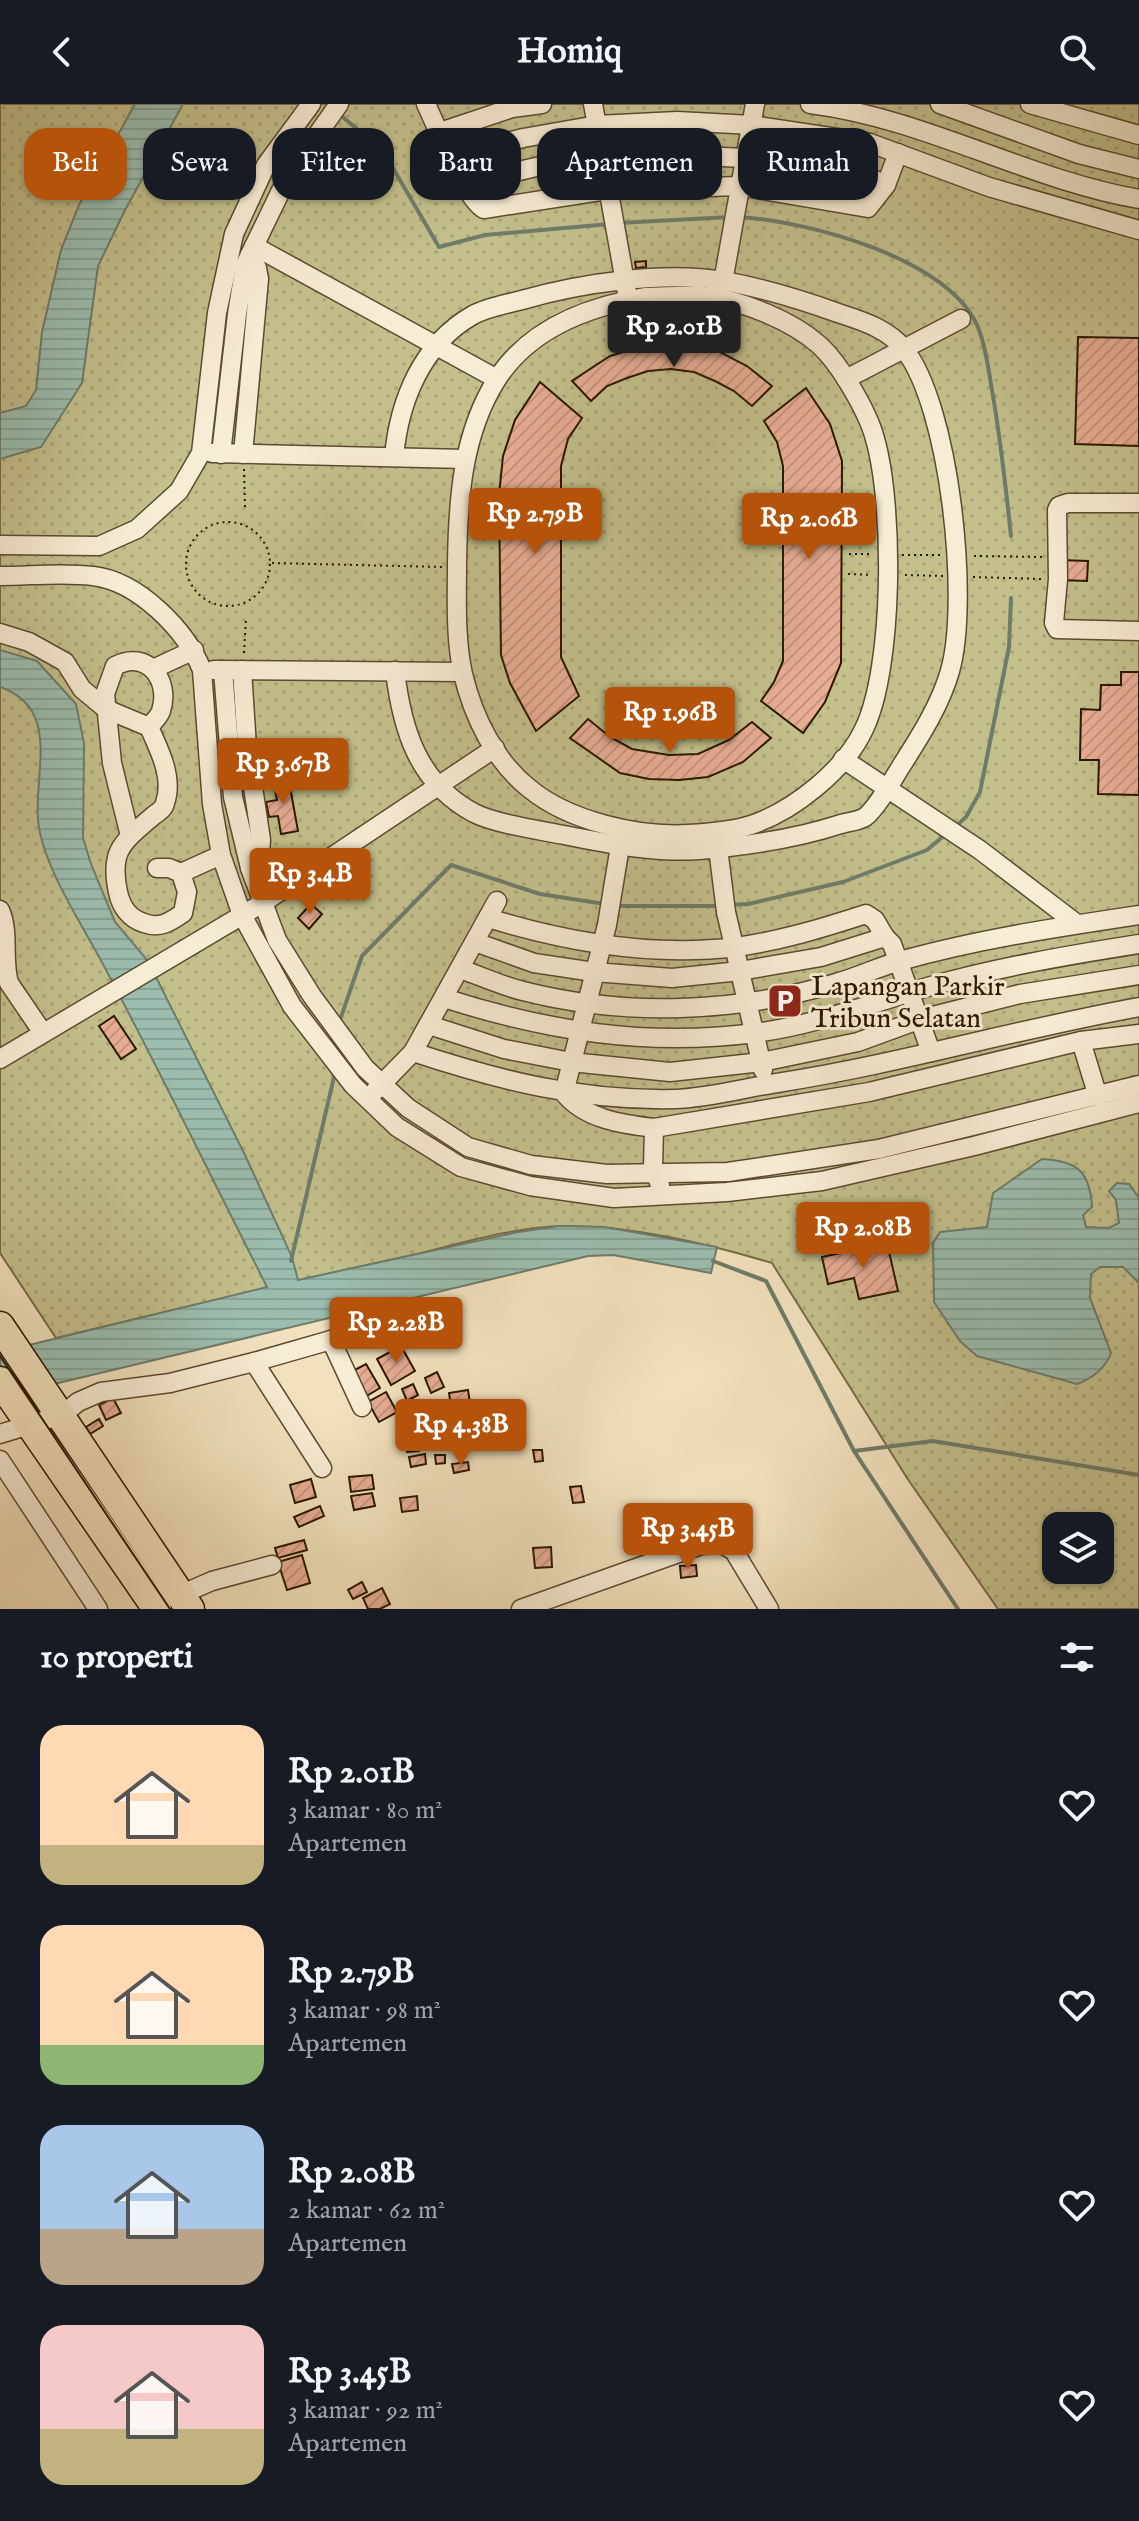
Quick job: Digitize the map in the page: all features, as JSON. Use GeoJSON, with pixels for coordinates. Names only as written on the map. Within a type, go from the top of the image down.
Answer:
{"type":"FeatureCollection","features":[{"type":"Feature","properties":{"kind":"highway"},"geometry":{"type":"LineString","coordinates":[[5,1333],[60,1403],[176,1604]]}},
{"type":"Feature","properties":{"kind":"highway"},"geometry":{"type":"LineString","coordinates":[[0,1381],[17,1416],[176,1604]]}},
{"type":"Feature","properties":{"kind":"street"},"geometry":{"type":"LineString","coordinates":[[428,104],[438,128]]}},
{"type":"Feature","properties":{"kind":"street"},"geometry":{"type":"LineString","coordinates":[[452,128],[512,108],[542,104]]}},
{"type":"Feature","properties":{"kind":"street"},"geometry":{"type":"LineString","coordinates":[[593,104],[597,128]]}},
{"type":"Feature","properties":{"kind":"street"},"geometry":{"type":"LineString","coordinates":[[751,128],[755,104]]}},
{"type":"Feature","properties":{"kind":"street"},"geometry":{"type":"LineString","coordinates":[[810,104],[863,113],[935,134],[1047,175],[1139,199]]}},
{"type":"Feature","properties":{"kind":"street"},"geometry":{"type":"LineString","coordinates":[[940,104],[1079,154],[1139,169]]}},
{"type":"Feature","properties":{"kind":"street"},"geometry":{"type":"LineString","coordinates":[[1030,104],[1139,135]]}},
{"type":"Feature","properties":{"kind":"street"},"geometry":{"type":"LineString","coordinates":[[293,128],[310,105]]}},
{"type":"Feature","properties":{"kind":"street"},"geometry":{"type":"LineString","coordinates":[[322,128],[334,110]]}},
{"type":"Feature","properties":{"kind":"street"},"geometry":{"type":"LineString","coordinates":[[521,139],[597,125],[677,121],[752,125],[870,143],[989,187],[1139,230]]}},
{"type":"Feature","properties":{"kind":"street"},"geometry":{"type":"LineString","coordinates":[[878,195],[886,185],[898,153]]}},
{"type":"Feature","properties":{"kind":"street"},"geometry":{"type":"LineString","coordinates":[[0,545],[99,546],[137,529],[179,491],[201,453],[217,313],[234,234],[272,157]]}},
{"type":"Feature","properties":{"kind":"street"},"geometry":{"type":"LineString","coordinates":[[878,181],[886,185]]}},
{"type":"Feature","properties":{"kind":"street"},"geometry":{"type":"LineString","coordinates":[[721,290],[738,195]]}},
{"type":"Feature","properties":{"kind":"street"},"geometry":{"type":"LineString","coordinates":[[221,454],[245,265],[276,200]]}},
{"type":"Feature","properties":{"kind":"street"},"geometry":{"type":"LineString","coordinates":[[474,200],[484,209],[542,200]]}},
{"type":"Feature","properties":{"kind":"street"},"geometry":{"type":"LineString","coordinates":[[609,200],[626,291]]}},
{"type":"Feature","properties":{"kind":"street"},"geometry":{"type":"LineString","coordinates":[[821,200],[868,208],[874,200]]}},
{"type":"Feature","properties":{"kind":"street"},"geometry":{"type":"LineString","coordinates":[[252,250],[497,379]]}},
{"type":"Feature","properties":{"kind":"street"},"geometry":{"type":"LineString","coordinates":[[243,454],[259,279],[252,250]]}},
{"type":"Feature","properties":{"kind":"street"},"geometry":{"type":"LineString","coordinates":[[687,842],[750,825],[791,806],[825,780],[864,730],[879,682],[886,626],[886,491],[875,436],[854,390],[819,344],[775,317],[721,290]]}},
{"type":"Feature","properties":{"kind":"street"},"geometry":{"type":"LineString","coordinates":[[394,457],[405,401],[418,372],[435,345],[475,314],[547,293],[626,291],[646,297],[711,297],[721,290],[807,302],[880,328],[904,349],[925,384],[944,455],[957,542],[957,625],[950,670],[927,726],[866,816],[806,835],[718,848],[687,842],[532,829],[476,814],[437,786],[418,762],[399,708],[395,671]]}},
{"type":"Feature","properties":{"kind":"street"},"geometry":{"type":"LineString","coordinates":[[621,837],[530,790],[495,748],[477,719],[462,672],[457,567],[458,521],[465,459],[477,422],[497,379],[540,334],[626,291]]}},
{"type":"Feature","properties":{"kind":"street"},"geometry":{"type":"LineString","coordinates":[[846,379],[961,319]]}},
{"type":"Feature","properties":{"kind":"street"},"geometry":{"type":"LineString","coordinates":[[201,453],[465,459]]}},
{"type":"Feature","properties":{"kind":"street"},"geometry":{"type":"LineString","coordinates":[[1139,503],[1068,503],[1059,506],[1054,623],[1057,629],[1139,631]]}},
{"type":"Feature","properties":{"kind":"street"},"geometry":{"type":"LineString","coordinates":[[0,576],[96,576],[135,592],[172,621],[194,650],[202,670],[212,804],[221,855],[242,915],[292,1006],[353,1085],[397,1127],[461,1167],[530,1186],[600,1196],[727,1192],[822,1181],[1139,1103]]}},
{"type":"Feature","properties":{"kind":"street"},"geometry":{"type":"LineString","coordinates":[[0,633],[29,642],[65,662],[82,689],[106,709],[149,727],[163,759],[168,783],[165,806],[118,849],[114,876],[120,901],[132,919],[147,925],[167,924],[183,913],[187,892],[181,873]]}},
{"type":"Feature","properties":{"kind":"street"},"geometry":{"type":"LineString","coordinates":[[153,669],[194,650]]}},
{"type":"Feature","properties":{"kind":"street"},"geometry":{"type":"LineString","coordinates":[[130,836],[112,763],[105,694],[115,666],[125,660],[140,661],[153,669],[163,685],[161,714],[149,727]]}},
{"type":"Feature","properties":{"kind":"street"},"geometry":{"type":"LineString","coordinates":[[202,670],[462,672]]}},
{"type":"Feature","properties":{"kind":"street"},"geometry":{"type":"LineString","coordinates":[[233,670],[261,840],[260,853],[250,868],[277,940],[312,996],[365,1068],[408,1108],[468,1147],[531,1165],[607,1174],[728,1172],[879,1149],[1139,1085]]}},
{"type":"Feature","properties":{"kind":"street"},"geometry":{"type":"LineString","coordinates":[[0,1059],[261,904],[495,748]]}},
{"type":"Feature","properties":{"kind":"street"},"geometry":{"type":"LineString","coordinates":[[843,759],[960,837],[1077,924]]}},
{"type":"Feature","properties":{"kind":"street"},"geometry":{"type":"LineString","coordinates":[[564,1093],[607,917],[621,837]]}},
{"type":"Feature","properties":{"kind":"street"},"geometry":{"type":"LineString","coordinates":[[718,848],[726,912],[765,1085]]}},
{"type":"Feature","properties":{"kind":"street"},"geometry":{"type":"LineString","coordinates":[[157,868],[169,868],[181,873],[221,855]]}},
{"type":"Feature","properties":{"kind":"street"},"geometry":{"type":"LineString","coordinates":[[0,910],[5,924],[9,983],[43,1033]]}},
{"type":"Feature","properties":{"kind":"street"},"geometry":{"type":"LineString","coordinates":[[367,1098],[413,1052],[493,910],[534,932],[601,943],[669,949],[735,947],[806,933],[866,914],[875,920],[892,944],[931,1052]]}},
{"type":"Feature","properties":{"kind":"street"},"geometry":{"type":"LineString","coordinates":[[460,969],[523,991],[586,1003],[675,1010],[748,1002],[836,983],[899,961],[986,941],[1139,915]]}},
{"type":"Feature","properties":{"kind":"street"},"geometry":{"type":"LineString","coordinates":[[475,942],[534,963],[594,972],[672,978],[740,971],[821,957],[885,937]]}},
{"type":"Feature","properties":{"kind":"street"},"geometry":{"type":"LineString","coordinates":[[444,998],[495,1014],[579,1033],[660,1038],[755,1033],[839,1016],[1036,960],[1139,944]]}},
{"type":"Feature","properties":{"kind":"street"},"geometry":{"type":"LineString","coordinates":[[429,1025],[504,1049],[571,1062],[670,1072],[762,1062],[858,1042],[921,1019],[1020,994],[1139,975]]}},
{"type":"Feature","properties":{"kind":"street"},"geometry":{"type":"LineString","coordinates":[[413,1052],[485,1075],[564,1093],[676,1099],[851,1071],[1055,1022],[1139,1007]]}},
{"type":"Feature","properties":{"kind":"street"},"geometry":{"type":"LineString","coordinates":[[564,1093],[572,1103],[595,1116],[654,1128],[869,1092],[1081,1041],[1139,1034]]}},
{"type":"Feature","properties":{"kind":"street"},"geometry":{"type":"LineString","coordinates":[[1081,1041],[1098,1097]]}},
{"type":"Feature","properties":{"kind":"street"},"geometry":{"type":"LineString","coordinates":[[654,1128],[653,1167],[663,1195]]}},
{"type":"Feature","properties":{"kind":"street"},"geometry":{"type":"LineString","coordinates":[[0,1434],[17,1416],[60,1403],[101,1392],[170,1383],[331,1340],[376,1333]]}},
{"type":"Feature","properties":{"kind":"street"},"geometry":{"type":"LineString","coordinates":[[331,1340],[362,1407]]}},
{"type":"Feature","properties":{"kind":"street"},"geometry":{"type":"LineString","coordinates":[[254,1362],[322,1468]]}},
{"type":"Feature","properties":{"kind":"street"},"geometry":{"type":"LineString","coordinates":[[0,1460],[90,1606]]}},
{"type":"Feature","properties":{"kind":"street"},"geometry":{"type":"LineString","coordinates":[[521,1609],[701,1545],[722,1544],[734,1551],[769,1609]]}},
{"type":"Feature","properties":{"kind":"street"},"geometry":{"type":"LineString","coordinates":[[176,1604],[212,1581],[272,1565]]}},
{"type":"Feature","properties":{"kind":"path"},"geometry":{"type":"LineString","coordinates":[[243,454],[245,508]]}},
{"type":"Feature","properties":{"kind":"path"},"geometry":{"type":"LineString","coordinates":[[229,521],[255,531],[269,551],[271,563],[270,575],[257,596],[232,606],[205,600],[188,579],[185,565],[193,539],[203,529],[229,521]]}},
{"type":"Feature","properties":{"kind":"path"},"geometry":{"type":"LineString","coordinates":[[271,563],[457,567]]}},
{"type":"Feature","properties":{"kind":"path"},"geometry":{"type":"LineString","coordinates":[[233,670],[246,618]]}},
{"type":"Feature","properties":{"kind":"shaded area"},"geometry":{"type":"Polygon","coordinates":[[[0,104],[1139,104],[1139,1609],[998,1609],[907,1478],[772,1263],[721,1249],[643,1232],[544,1227],[484,1237],[56,1338],[0,1253],[0,104]]]}},
{"type":"Feature","properties":{"kind":"shaded area"},"geometry":{"type":"Polygon","coordinates":[[[135,104],[183,104],[170,128],[143,128],[143,177],[98,266],[82,383],[41,447],[0,459],[0,413],[26,406],[36,390],[42,332],[61,250],[79,205],[82,200],[127,200],[127,128],[122,128],[135,104]]]}},
{"type":"Feature","properties":{"kind":"shaded area"},"geometry":{"type":"Polygon","coordinates":[[[0,650],[37,661],[76,704],[84,743],[83,838],[91,864],[115,922],[148,961],[245,1155],[292,1257],[298,1280],[518,1232],[560,1226],[605,1227],[717,1247],[711,1273],[613,1255],[588,1256],[0,1397],[0,1352],[267,1287],[47,857],[38,820],[38,726],[31,710],[19,697],[0,687],[0,650]]]}},
{"type":"Feature","properties":{"kind":"shaded area"},"geometry":{"type":"Polygon","coordinates":[[[1042,1159],[1064,1162],[1085,1177],[1092,1207],[1083,1215],[1086,1227],[1109,1228],[1119,1223],[1116,1200],[1109,1191],[1117,1183],[1129,1184],[1139,1198],[1139,1283],[1123,1267],[1100,1267],[1091,1274],[1090,1298],[1111,1353],[1098,1372],[1077,1384],[977,1356],[960,1341],[934,1302],[933,1243],[940,1232],[987,1227],[993,1193],[1042,1159]]]}},
{"type":"Feature","properties":{"kind":"building"},"geometry":{"type":"Polygon","coordinates":[[[646,261],[646,267],[636,268],[635,262],[646,261]]]}},
{"type":"Feature","properties":{"kind":"building"},"geometry":{"type":"Polygon","coordinates":[[[1078,337],[1139,338],[1139,446],[1075,444],[1078,337]]]}},
{"type":"Feature","properties":{"kind":"building"},"geometry":{"type":"Polygon","coordinates":[[[670,342],[716,350],[747,366],[772,386],[752,406],[734,391],[694,372],[671,369],[648,371],[607,386],[591,401],[572,381],[610,356],[670,342]]]}},
{"type":"Feature","properties":{"kind":"building"},"geometry":{"type":"Polygon","coordinates":[[[540,382],[582,418],[568,439],[561,466],[561,657],[579,696],[536,731],[510,683],[501,655],[499,495],[503,456],[515,420],[540,382]]]}},
{"type":"Feature","properties":{"kind":"building"},"geometry":{"type":"Polygon","coordinates":[[[806,388],[830,424],[842,461],[841,663],[825,702],[803,733],[761,701],[783,661],[783,466],[777,442],[764,421],[806,388]]]}},
{"type":"Feature","properties":{"kind":"building"},"geometry":{"type":"Polygon","coordinates":[[[1060,560],[1088,561],[1087,581],[1060,580],[1060,560]]]}},
{"type":"Feature","properties":{"kind":"building"},"geometry":{"type":"Polygon","coordinates":[[[1121,672],[1139,672],[1139,795],[1098,794],[1099,760],[1080,760],[1081,709],[1100,710],[1101,685],[1121,685],[1121,672]]]}},
{"type":"Feature","properties":{"kind":"building"},"geometry":{"type":"Polygon","coordinates":[[[588,719],[610,737],[632,749],[669,755],[698,754],[729,740],[752,722],[771,738],[743,762],[708,777],[649,779],[620,773],[570,738],[588,719]]]}},
{"type":"Feature","properties":{"kind":"building"},"geometry":{"type":"Polygon","coordinates":[[[288,776],[298,831],[281,834],[278,816],[269,817],[266,802],[277,800],[273,779],[288,776]]]}},
{"type":"Feature","properties":{"kind":"building"},"geometry":{"type":"Polygon","coordinates":[[[311,904],[322,914],[309,929],[298,918],[311,904]]]}},
{"type":"Feature","properties":{"kind":"building"},"geometry":{"type":"Polygon","coordinates":[[[114,1016],[136,1049],[121,1059],[99,1026],[114,1016]]]}},
{"type":"Feature","properties":{"kind":"building"},"geometry":{"type":"Polygon","coordinates":[[[887,1243],[898,1291],[859,1299],[854,1278],[828,1284],[822,1257],[887,1243]]]}},
{"type":"Feature","properties":{"kind":"building"},"geometry":{"type":"Polygon","coordinates":[[[401,1346],[415,1371],[391,1385],[377,1359],[401,1346]]]}},
{"type":"Feature","properties":{"kind":"building"},"geometry":{"type":"Polygon","coordinates":[[[366,1364],[380,1388],[363,1398],[349,1373],[366,1364]]]}},
{"type":"Feature","properties":{"kind":"building"},"geometry":{"type":"Polygon","coordinates":[[[437,1372],[444,1387],[431,1393],[425,1378],[437,1372]]]}},
{"type":"Feature","properties":{"kind":"building"},"geometry":{"type":"Polygon","coordinates":[[[413,1384],[418,1395],[407,1401],[402,1389],[413,1384]]]}},
{"type":"Feature","properties":{"kind":"building"},"geometry":{"type":"Polygon","coordinates":[[[468,1390],[470,1403],[451,1407],[449,1393],[468,1390]]]}},
{"type":"Feature","properties":{"kind":"building"},"geometry":{"type":"Polygon","coordinates":[[[386,1392],[397,1412],[379,1422],[368,1402],[386,1392]]]}},
{"type":"Feature","properties":{"kind":"building"},"geometry":{"type":"Polygon","coordinates":[[[113,1398],[121,1413],[106,1420],[99,1405],[113,1398]]]}},
{"type":"Feature","properties":{"kind":"building"},"geometry":{"type":"Polygon","coordinates":[[[408,1415],[413,1430],[402,1433],[397,1418],[408,1415]]]}},
{"type":"Feature","properties":{"kind":"building"},"geometry":{"type":"Polygon","coordinates":[[[99,1419],[103,1426],[90,1434],[86,1427],[99,1419]]]}},
{"type":"Feature","properties":{"kind":"building"},"geometry":{"type":"Polygon","coordinates":[[[457,1430],[460,1446],[448,1448],[444,1433],[457,1430]]]}},
{"type":"Feature","properties":{"kind":"building"},"geometry":{"type":"Polygon","coordinates":[[[432,1431],[434,1449],[424,1450],[422,1432],[432,1431]]]}},
{"type":"Feature","properties":{"kind":"building"},"geometry":{"type":"Polygon","coordinates":[[[418,1434],[419,1451],[407,1452],[406,1436],[418,1434]]]}},
{"type":"Feature","properties":{"kind":"building"},"geometry":{"type":"Polygon","coordinates":[[[533,1450],[542,1450],[543,1461],[535,1462],[533,1450]]]}},
{"type":"Feature","properties":{"kind":"building"},"geometry":{"type":"Polygon","coordinates":[[[425,1454],[426,1464],[411,1467],[409,1457],[425,1454]]]}},
{"type":"Feature","properties":{"kind":"building"},"geometry":{"type":"Polygon","coordinates":[[[435,1455],[445,1455],[445,1463],[436,1464],[435,1455]]]}},
{"type":"Feature","properties":{"kind":"building"},"geometry":{"type":"Polygon","coordinates":[[[468,1462],[469,1470],[454,1473],[452,1464],[468,1462]]]}},
{"type":"Feature","properties":{"kind":"building"},"geometry":{"type":"Polygon","coordinates":[[[372,1475],[374,1489],[351,1492],[349,1477],[372,1475]]]}},
{"type":"Feature","properties":{"kind":"building"},"geometry":{"type":"Polygon","coordinates":[[[311,1479],[316,1497],[295,1503],[290,1485],[311,1479]]]}},
{"type":"Feature","properties":{"kind":"building"},"geometry":{"type":"Polygon","coordinates":[[[581,1486],[584,1502],[573,1503],[570,1487],[581,1486]]]}},
{"type":"Feature","properties":{"kind":"building"},"geometry":{"type":"Polygon","coordinates":[[[372,1493],[375,1506],[354,1510],[351,1496],[372,1493]]]}},
{"type":"Feature","properties":{"kind":"building"},"geometry":{"type":"Polygon","coordinates":[[[417,1496],[418,1510],[402,1512],[400,1498],[417,1496]]]}},
{"type":"Feature","properties":{"kind":"building"},"geometry":{"type":"Polygon","coordinates":[[[320,1506],[324,1516],[299,1527],[294,1517],[320,1506]]]}},
{"type":"Feature","properties":{"kind":"building"},"geometry":{"type":"Polygon","coordinates":[[[648,1512],[649,1526],[629,1528],[628,1514],[648,1512]]]}},
{"type":"Feature","properties":{"kind":"building"},"geometry":{"type":"Polygon","coordinates":[[[700,1525],[701,1540],[673,1542],[672,1527],[700,1525]]]}},
{"type":"Feature","properties":{"kind":"building"},"geometry":{"type":"Polygon","coordinates":[[[304,1540],[307,1550],[278,1558],[275,1548],[304,1540]]]}},
{"type":"Feature","properties":{"kind":"building"},"geometry":{"type":"Polygon","coordinates":[[[551,1547],[552,1567],[535,1568],[533,1548],[551,1547]]]}},
{"type":"Feature","properties":{"kind":"building"},"geometry":{"type":"Polygon","coordinates":[[[302,1555],[310,1583],[287,1590],[278,1562],[302,1555]]]}},
{"type":"Feature","properties":{"kind":"building"},"geometry":{"type":"Polygon","coordinates":[[[696,1565],[697,1576],[681,1578],[680,1566],[696,1565]]]}},
{"type":"Feature","properties":{"kind":"building"},"geometry":{"type":"Polygon","coordinates":[[[362,1582],[367,1592],[353,1599],[348,1590],[362,1582]]]}},
{"type":"Feature","properties":{"kind":"building"},"geometry":{"type":"Polygon","coordinates":[[[382,1588],[390,1604],[380,1609],[368,1609],[363,1598],[382,1588]]]}},
{"type":"Feature","properties":{"kind":"waterway"},"geometry":{"type":"LineString","coordinates":[[338,113],[383,151],[439,247],[485,235],[610,224]]}},
{"type":"Feature","properties":{"kind":"waterway"},"geometry":{"type":"LineString","coordinates":[[619,223],[730,217]]}},
{"type":"Feature","properties":{"kind":"waterway"},"geometry":{"type":"LineString","coordinates":[[739,217],[802,226],[875,248],[910,264],[940,283],[964,305],[979,330],[986,354],[1011,536]]}},
{"type":"Feature","properties":{"kind":"waterway"},"geometry":{"type":"LineString","coordinates":[[956,826],[966,817],[980,792],[1009,647],[1011,598]]}},
{"type":"Feature","properties":{"kind":"waterway"},"geometry":{"type":"LineString","coordinates":[[729,905],[748,904],[843,882],[927,850],[946,834]]}},
{"type":"Feature","properties":{"kind":"waterway"},"geometry":{"type":"LineString","coordinates":[[340,1020],[362,956],[451,865],[540,894],[605,904]]}},
{"type":"Feature","properties":{"kind":"waterway"},"geometry":{"type":"LineString","coordinates":[[617,906],[720,906]]}},
{"type":"Feature","properties":{"kind":"waterway"},"geometry":{"type":"LineString","coordinates":[[291,1261],[334,1077]]}},
{"type":"Feature","properties":{"kind":"waterway"},"geometry":{"type":"LineString","coordinates":[[713,1261],[766,1281],[854,1451],[958,1609]]}},
{"type":"Feature","properties":{"kind":"waterway"},"geometry":{"type":"LineString","coordinates":[[854,1451],[933,1441],[1139,1475]]}},
{"type":"Feature","properties":{"kind":"tram line"},"geometry":{"type":"LineString","coordinates":[[0,1356],[170,1609]]}},
{"type":"Feature","properties":{"kind":"place","name":"Lapangan Parkir Tribun Selatan"},"geometry":{"type":"Point","coordinates":[785,1001]}}]}
